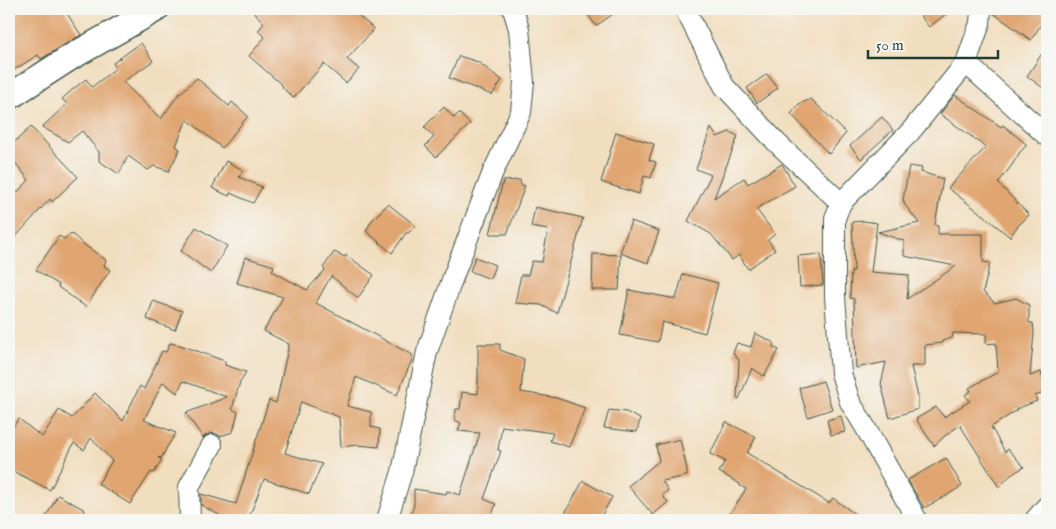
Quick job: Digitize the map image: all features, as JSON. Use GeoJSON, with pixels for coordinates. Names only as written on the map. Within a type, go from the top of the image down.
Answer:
{"type":"FeatureCollection","features":[{"type":"Feature","properties":{"kind":"street"},"geometry":{"type":"LineString","coordinates":[[9,97],[71,57],[156,9]]}},
{"type":"Feature","properties":{"kind":"street"},"geometry":{"type":"LineString","coordinates":[[387,520],[402,472],[427,352],[493,172],[521,112],[524,82],[520,29],[513,9]]}},
{"type":"Feature","properties":{"kind":"street"},"geometry":{"type":"LineString","coordinates":[[685,9],[724,86],[777,142],[841,203]]}},
{"type":"Feature","properties":{"kind":"street"},"geometry":{"type":"LineString","coordinates":[[917,520],[850,402],[841,373],[836,297],[835,218],[841,203],[911,131],[966,64],[980,23],[981,9]]}},
{"type":"Feature","properties":{"kind":"street"},"geometry":{"type":"LineString","coordinates":[[966,64],[1047,136]]}},
{"type":"Feature","properties":{"kind":"street"},"geometry":{"type":"LineString","coordinates":[[190,520],[189,486],[212,445]]}},
{"type":"Feature","properties":{"kind":"street"},"geometry":{"type":"LineString","coordinates":[[1035,520],[1047,506]]}},
{"type":"Feature","properties":{"kind":"building"},"geometry":{"type":"Polygon","coordinates":[[[9,9],[64,9],[81,35],[41,59],[38,55],[9,73],[9,9]]]}},
{"type":"Feature","properties":{"kind":"building"},"geometry":{"type":"Polygon","coordinates":[[[251,9],[351,9],[374,29],[347,59],[359,69],[346,83],[324,64],[293,98],[283,86],[249,56],[265,37],[258,31],[264,23],[251,9]]]}},
{"type":"Feature","properties":{"kind":"building"},"geometry":{"type":"Polygon","coordinates":[[[584,9],[620,9],[596,26],[584,9]]]}},
{"type":"Feature","properties":{"kind":"building"},"geometry":{"type":"Polygon","coordinates":[[[915,9],[952,9],[929,27],[915,9]]]}},
{"type":"Feature","properties":{"kind":"building"},"geometry":{"type":"Polygon","coordinates":[[[993,9],[1047,9],[1047,15],[1031,40],[993,13],[993,9]]]}},
{"type":"Feature","properties":{"kind":"building"},"geometry":{"type":"Polygon","coordinates":[[[141,43],[153,61],[123,82],[161,119],[178,95],[197,78],[229,106],[232,102],[248,116],[222,148],[187,119],[176,146],[180,149],[169,171],[154,166],[148,170],[128,156],[119,174],[99,161],[99,152],[82,131],[68,142],[42,127],[67,104],[62,99],[72,90],[86,79],[92,87],[116,68],[113,63],[141,43]]]}},
{"type":"Feature","properties":{"kind":"building"},"geometry":{"type":"Polygon","coordinates":[[[1047,46],[1047,91],[1027,76],[1047,46]]]}},
{"type":"Feature","properties":{"kind":"building"},"geometry":{"type":"Polygon","coordinates":[[[459,56],[478,62],[502,80],[492,95],[449,78],[459,56]]]}},
{"type":"Feature","properties":{"kind":"building"},"geometry":{"type":"Polygon","coordinates":[[[767,74],[778,88],[757,103],[747,88],[767,74]]]}},
{"type":"Feature","properties":{"kind":"building"},"geometry":{"type":"Polygon","coordinates":[[[955,95],[1001,127],[1003,125],[1027,145],[998,183],[1029,215],[1010,237],[948,188],[986,147],[940,114],[955,95]]]}},
{"type":"Feature","properties":{"kind":"building"},"geometry":{"type":"Polygon","coordinates":[[[811,99],[846,133],[829,154],[791,114],[799,104],[811,99]]]}},
{"type":"Feature","properties":{"kind":"building"},"geometry":{"type":"Polygon","coordinates":[[[444,107],[454,118],[459,113],[470,124],[436,157],[425,146],[434,137],[424,127],[444,107]]]}},
{"type":"Feature","properties":{"kind":"building"},"geometry":{"type":"Polygon","coordinates":[[[882,117],[893,130],[861,159],[850,146],[882,117]]]}},
{"type":"Feature","properties":{"kind":"building"},"geometry":{"type":"Polygon","coordinates":[[[31,127],[78,177],[52,202],[50,199],[9,244],[9,201],[29,180],[9,155],[9,147],[31,127]]]}},
{"type":"Feature","properties":{"kind":"building"},"geometry":{"type":"Polygon","coordinates":[[[711,128],[717,137],[729,132],[738,136],[714,198],[744,178],[748,184],[782,164],[795,186],[756,209],[775,234],[768,240],[775,250],[748,269],[739,255],[732,260],[711,234],[688,221],[711,175],[696,169],[711,128]]]}},
{"type":"Feature","properties":{"kind":"building"},"geometry":{"type":"Polygon","coordinates":[[[616,132],[654,144],[649,160],[656,162],[651,178],[644,176],[639,194],[601,182],[616,132]]]}},
{"type":"Feature","properties":{"kind":"building"},"geometry":{"type":"Polygon","coordinates":[[[226,161],[243,170],[239,177],[262,187],[253,203],[230,193],[229,196],[212,188],[226,161]]]}},
{"type":"Feature","properties":{"kind":"building"},"geometry":{"type":"Polygon","coordinates":[[[909,166],[922,168],[921,172],[943,179],[935,225],[938,226],[938,234],[983,234],[983,262],[990,263],[983,292],[995,303],[1016,298],[1029,305],[1029,323],[1033,323],[1034,333],[1030,376],[1041,372],[1047,392],[1035,396],[1037,401],[1016,409],[1016,411],[991,427],[1005,452],[1008,449],[1024,467],[1011,475],[999,487],[960,425],[934,446],[916,419],[936,407],[944,417],[970,401],[965,395],[971,391],[969,388],[998,372],[996,343],[986,344],[986,334],[953,333],[952,338],[942,341],[942,343],[925,345],[925,366],[911,366],[918,397],[918,409],[890,418],[881,384],[886,362],[856,368],[854,299],[850,298],[851,271],[854,271],[852,222],[877,223],[871,272],[909,275],[907,299],[956,266],[904,256],[904,241],[878,232],[919,223],[903,200],[909,166]]]}},
{"type":"Feature","properties":{"kind":"building"},"geometry":{"type":"Polygon","coordinates":[[[520,180],[521,185],[525,186],[507,234],[490,234],[503,181],[520,180]]]}},
{"type":"Feature","properties":{"kind":"building"},"geometry":{"type":"Polygon","coordinates":[[[388,204],[416,226],[406,233],[392,253],[366,231],[372,220],[388,204]]]}},
{"type":"Feature","properties":{"kind":"building"},"geometry":{"type":"Polygon","coordinates":[[[535,207],[583,218],[557,313],[541,305],[515,303],[521,275],[528,275],[532,261],[542,262],[548,230],[531,227],[535,207]]]}},
{"type":"Feature","properties":{"kind":"building"},"geometry":{"type":"Polygon","coordinates":[[[631,221],[659,231],[648,263],[620,253],[631,221]]]}},
{"type":"Feature","properties":{"kind":"building"},"geometry":{"type":"Polygon","coordinates":[[[196,227],[227,246],[211,273],[181,251],[196,227]]]}},
{"type":"Feature","properties":{"kind":"building"},"geometry":{"type":"Polygon","coordinates":[[[71,233],[106,260],[104,266],[110,270],[86,307],[58,287],[59,285],[36,270],[59,236],[64,239],[71,233]]]}},
{"type":"Feature","properties":{"kind":"building"},"geometry":{"type":"Polygon","coordinates":[[[334,252],[345,257],[346,255],[374,275],[358,298],[331,276],[316,303],[412,355],[412,360],[397,395],[356,377],[347,406],[371,412],[371,427],[380,429],[379,447],[357,445],[341,447],[339,417],[301,402],[285,453],[322,464],[309,494],[264,479],[248,520],[225,520],[219,518],[219,515],[201,505],[201,494],[236,504],[269,400],[276,403],[289,344],[264,331],[283,297],[237,283],[245,257],[274,266],[272,271],[307,290],[325,270],[323,268],[334,252]]]}},
{"type":"Feature","properties":{"kind":"building"},"geometry":{"type":"Polygon","coordinates":[[[593,254],[621,255],[619,290],[592,290],[593,254]]]}},
{"type":"Feature","properties":{"kind":"building"},"geometry":{"type":"Polygon","coordinates":[[[821,254],[823,285],[800,287],[798,256],[821,254]]]}},
{"type":"Feature","properties":{"kind":"building"},"geometry":{"type":"Polygon","coordinates":[[[475,257],[495,265],[490,279],[470,271],[475,257]]]}},
{"type":"Feature","properties":{"kind":"building"},"geometry":{"type":"Polygon","coordinates":[[[683,274],[718,283],[705,333],[662,322],[658,342],[620,335],[629,290],[676,299],[683,274]]]}},
{"type":"Feature","properties":{"kind":"building"},"geometry":{"type":"Polygon","coordinates":[[[153,301],[182,311],[175,330],[147,319],[153,301]]]}},
{"type":"Feature","properties":{"kind":"building"},"geometry":{"type":"Polygon","coordinates":[[[755,333],[774,343],[773,347],[779,350],[764,376],[752,368],[739,399],[737,399],[739,360],[733,353],[737,343],[751,347],[755,333]]]}},
{"type":"Feature","properties":{"kind":"building"},"geometry":{"type":"Polygon","coordinates":[[[170,343],[225,361],[225,365],[246,372],[240,382],[232,409],[238,412],[233,432],[220,436],[211,433],[203,438],[186,413],[227,397],[183,381],[177,393],[163,382],[144,420],[176,433],[162,457],[158,458],[162,459],[154,473],[151,472],[130,504],[98,484],[112,461],[91,438],[84,450],[74,443],[50,490],[9,469],[9,432],[19,419],[42,437],[59,410],[72,418],[95,393],[123,421],[140,386],[144,389],[162,351],[166,352],[170,343]]]}},
{"type":"Feature","properties":{"kind":"building"},"geometry":{"type":"Polygon","coordinates":[[[478,344],[500,344],[500,350],[524,359],[521,392],[557,398],[585,408],[569,447],[550,441],[553,433],[502,426],[498,450],[501,451],[484,499],[496,504],[490,520],[409,520],[414,505],[414,489],[446,494],[447,491],[460,495],[480,433],[458,431],[461,423],[455,420],[456,409],[460,409],[462,392],[478,394],[478,344]]]}},
{"type":"Feature","properties":{"kind":"building"},"geometry":{"type":"Polygon","coordinates":[[[823,381],[832,409],[808,417],[799,388],[823,381]]]}},
{"type":"Feature","properties":{"kind":"building"},"geometry":{"type":"Polygon","coordinates":[[[609,410],[626,412],[640,419],[637,432],[604,428],[609,410]]]}},
{"type":"Feature","properties":{"kind":"building"},"geometry":{"type":"Polygon","coordinates":[[[841,416],[845,432],[831,435],[827,420],[841,416]]]}},
{"type":"Feature","properties":{"kind":"building"},"geometry":{"type":"Polygon","coordinates":[[[726,422],[756,437],[747,453],[829,503],[833,498],[863,520],[726,520],[746,489],[719,472],[725,461],[710,454],[726,422]]]}},
{"type":"Feature","properties":{"kind":"building"},"geometry":{"type":"Polygon","coordinates":[[[680,439],[687,476],[662,481],[668,490],[662,496],[668,502],[653,515],[628,486],[659,461],[656,445],[680,439]]]}},
{"type":"Feature","properties":{"kind":"building"},"geometry":{"type":"Polygon","coordinates":[[[946,458],[962,486],[924,508],[908,480],[946,458]]]}},
{"type":"Feature","properties":{"kind":"building"},"geometry":{"type":"Polygon","coordinates":[[[583,481],[612,497],[599,520],[561,520],[583,481]]]}},
{"type":"Feature","properties":{"kind":"building"},"geometry":{"type":"Polygon","coordinates":[[[58,495],[85,510],[79,520],[44,520],[58,495]]]}}]}
